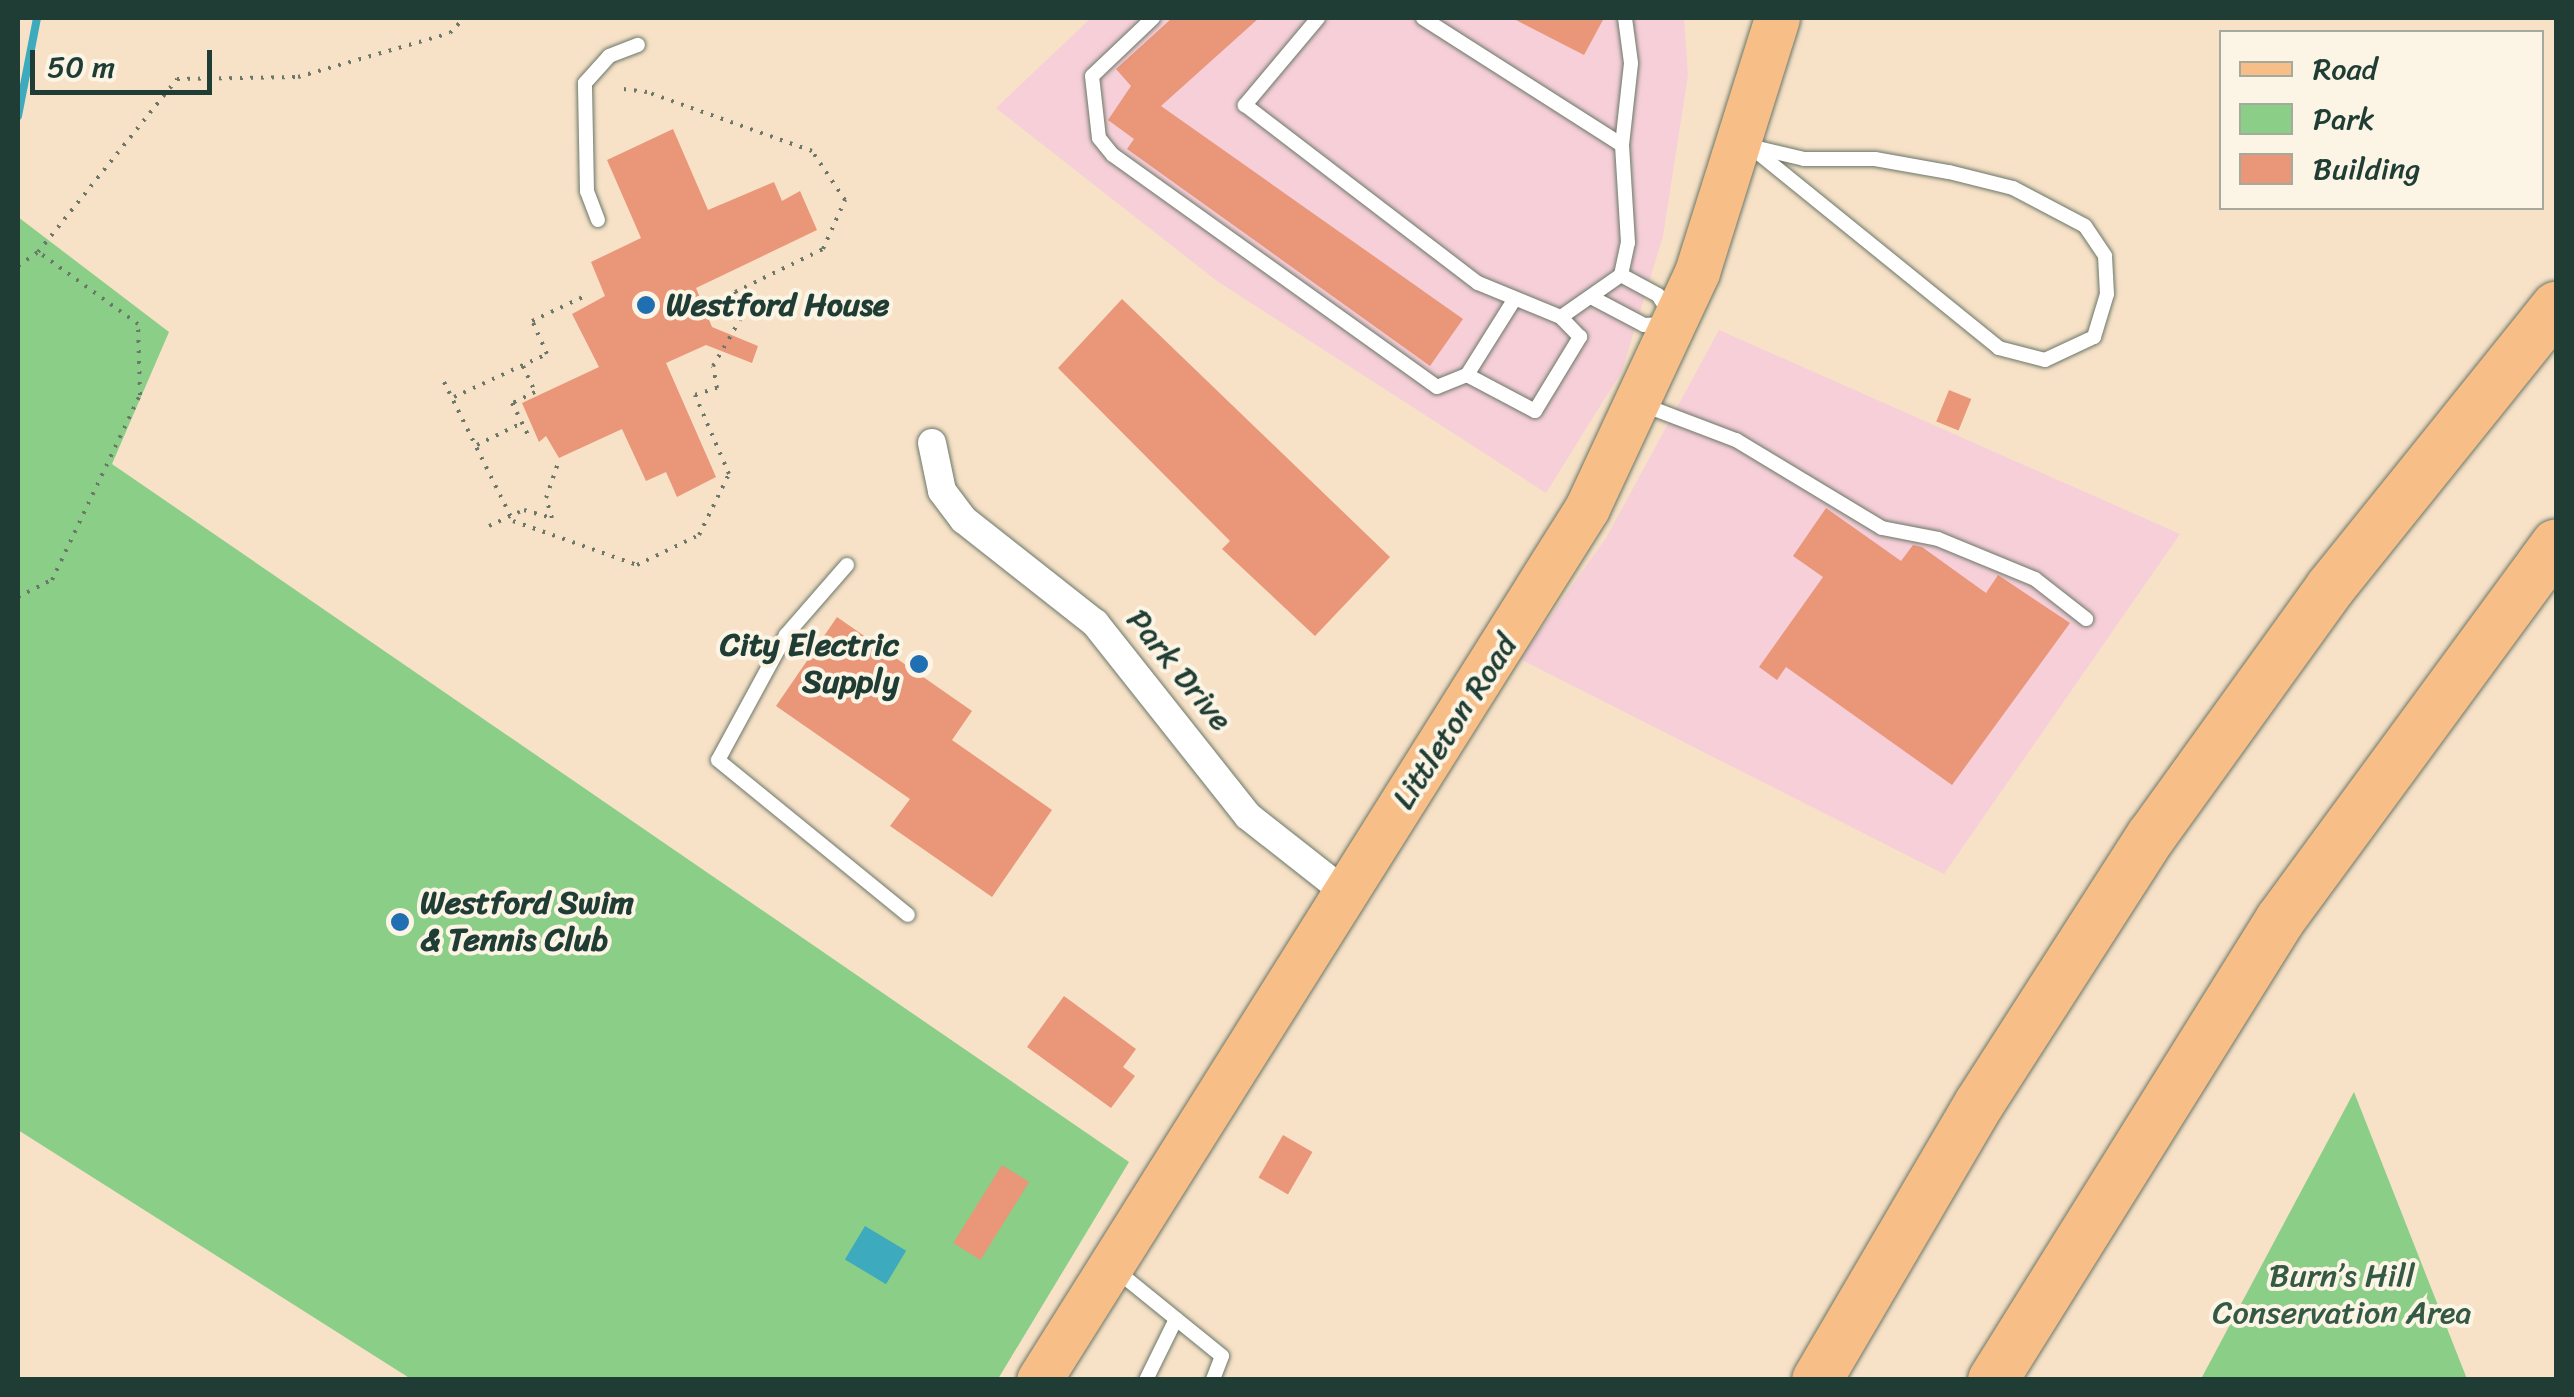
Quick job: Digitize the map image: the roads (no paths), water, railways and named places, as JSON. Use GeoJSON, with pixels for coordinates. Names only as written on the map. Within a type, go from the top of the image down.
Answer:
{"type":"FeatureCollection","features":[{"type":"Feature","properties":{"kind":"highway"},"geometry":{"type":"LineString","coordinates":[[1817,1380],[1903,1228],[2152,835],[2330,588],[2556,307]]}},
{"type":"Feature","properties":{"kind":"highway"},"geometry":{"type":"LineString","coordinates":[[1993,1380],[2280,920],[2556,544]]}},
{"type":"Feature","properties":{"kind":"main road","name":"Littleton Road"},"geometry":{"type":"LineString","coordinates":[[1039,1380],[1558,561],[1640,404],[1749,148],[1777,18]]}},
{"type":"Feature","properties":{"kind":"street","name":"Park Drive"},"geometry":{"type":"LineString","coordinates":[[932,443],[942,491],[964,520],[1095,623],[1248,816],[1346,893]]}},
{"type":"Feature","properties":{"kind":"lane"},"geometry":{"type":"LineString","coordinates":[[1152,18],[1092,76],[1099,138],[1113,155],[1437,387],[1467,375],[1514,300]]}},
{"type":"Feature","properties":{"kind":"lane"},"geometry":{"type":"LineString","coordinates":[[1318,18],[1245,105],[1478,283],[1561,317],[1580,337],[1535,412],[1467,375]]}},
{"type":"Feature","properties":{"kind":"lane"},"geometry":{"type":"LineString","coordinates":[[1423,18],[1622,145]]}},
{"type":"Feature","properties":{"kind":"lane"},"geometry":{"type":"LineString","coordinates":[[1561,317],[1621,275],[1628,243],[1622,145],[1631,63],[1625,18]]}},
{"type":"Feature","properties":{"kind":"lane"},"geometry":{"type":"LineString","coordinates":[[598,220],[587,191],[585,83],[609,56],[638,45]]}},
{"type":"Feature","properties":{"kind":"lane"},"geometry":{"type":"LineString","coordinates":[[1749,148],[1949,172],[2012,188],[2085,226],[2104,256],[2107,294],[2094,337],[2044,360],[1999,348],[1749,148]]}},
{"type":"Feature","properties":{"kind":"lane"},"geometry":{"type":"LineString","coordinates":[[1591,296],[1644,325],[1675,323],[1658,295],[1621,275]]}},
{"type":"Feature","properties":{"kind":"lane"},"geometry":{"type":"LineString","coordinates":[[1640,404],[1736,440],[1882,528],[1938,539],[2035,578],[2086,619]]}},
{"type":"Feature","properties":{"kind":"lane"},"geometry":{"type":"LineString","coordinates":[[847,566],[786,635],[718,760],[908,914]]}},
{"type":"Feature","properties":{"kind":"lane"},"geometry":{"type":"LineString","coordinates":[[1109,1264],[1222,1356],[1213,1380]]}},
{"type":"Feature","properties":{"kind":"lane"},"geometry":{"type":"LineString","coordinates":[[1146,1380],[1176,1319]]}},
{"type":"Feature","properties":{"kind":"water"},"geometry":{"type":"Polygon","coordinates":[[[865,1226],[906,1251],[886,1284],[845,1259],[865,1226]]]}},
{"type":"Feature","properties":{"kind":"waterway"},"geometry":{"type":"LineString","coordinates":[[18,116],[37,18]]}},
{"type":"Feature","properties":{"kind":"place","name":"Westford House"},"geometry":{"type":"Point","coordinates":[646,305]}},
{"type":"Feature","properties":{"kind":"place","name":"City Electric Supply"},"geometry":{"type":"Point","coordinates":[919,664]}},
{"type":"Feature","properties":{"kind":"place","name":"Westford Swim & Tennis Club"},"geometry":{"type":"Point","coordinates":[400,922]}},
{"type":"Feature","properties":{"kind":"park label","name":"Burn’s Hill Conservation Area"},"geometry":{"type":"Point","coordinates":[2342,1296]}}]}
